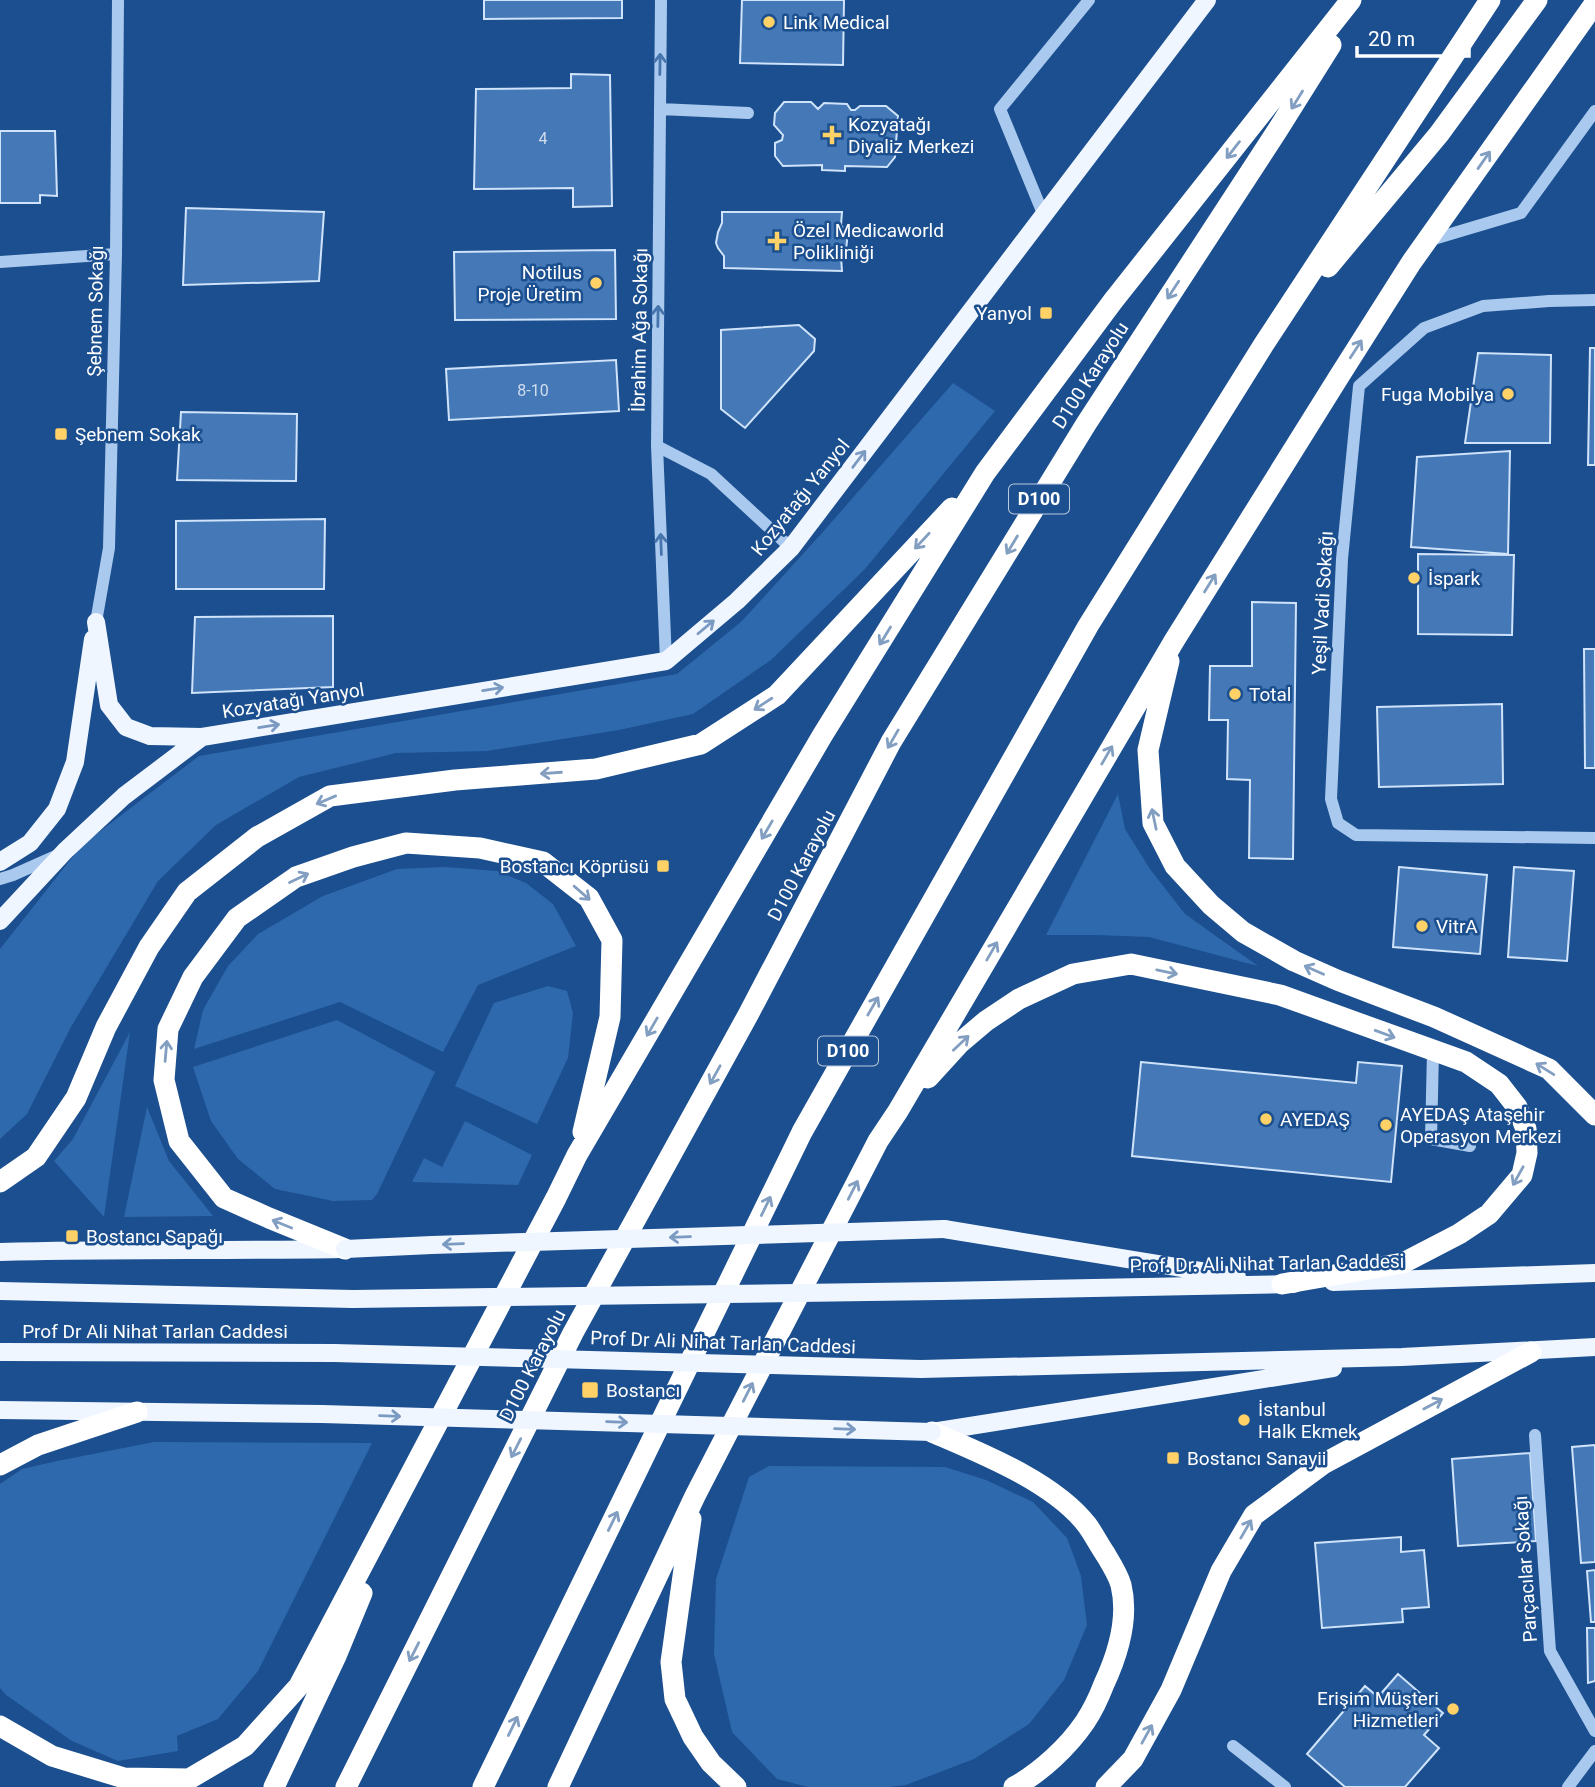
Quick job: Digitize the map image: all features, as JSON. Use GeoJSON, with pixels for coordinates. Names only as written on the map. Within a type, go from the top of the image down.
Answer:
{"type":"FeatureCollection","features":[{"type":"Feature","properties":{"kind":"highway"},"geometry":{"type":"LineString","coordinates":[[0,1726],[52,1756],[124,1779],[189,1779],[245,1746],[299,1686],[577,1155],[822,736],[985,473],[1114,301],[1351,0]]}},
{"type":"Feature","properties":{"kind":"highway","name":"D100 Karayolu"},"geometry":{"type":"LineString","coordinates":[[346,1787],[573,1333],[748,1015],[891,742],[1086,424],[1359,0]]}},
{"type":"Feature","properties":{"kind":"highway","name":"D100"},"geometry":{"type":"LineString","coordinates":[[483,1787],[802,1132],[1088,626],[1264,344],[1490,0]]}},
{"type":"Feature","properties":{"kind":"highway"},"geometry":{"type":"LineString","coordinates":[[1264,344],[1439,134],[1537,0]]}},
{"type":"Feature","properties":{"kind":"highway"},"geometry":{"type":"LineString","coordinates":[[558,1787],[695,1496],[878,1141],[1174,641],[1340,375],[1427,241],[1594,8]]}},
{"type":"Feature","properties":{"kind":"highway"},"geometry":{"type":"LineString","coordinates":[[0,1182],[36,1157],[76,1098],[106,1027],[143,958],[187,892],[257,837],[330,796],[455,780],[596,769],[701,744],[777,695],[985,473]]}},
{"type":"Feature","properties":{"kind":"highway"},"geometry":{"type":"LineString","coordinates":[[1174,641],[1148,750],[1153,822],[1175,866],[1210,905],[1243,932],[1294,961],[1336,980],[1434,1017],[1549,1069],[1595,1115]]}},
{"type":"Feature","properties":{"kind":"highway"},"geometry":{"type":"LineString","coordinates":[[345,1249],[224,1198],[179,1141],[164,1080],[168,1029],[193,977],[237,918],[296,877],[353,857],[406,843],[480,848],[543,862],[589,898],[612,940],[610,1017],[577,1155]]}},
{"type":"Feature","properties":{"kind":"highway"},"geometry":{"type":"LineString","coordinates":[[898,1111],[960,1043],[1019,999],[1073,974],[1131,964],[1280,995],[1466,1062],[1499,1084],[1517,1107],[1526,1129],[1527,1153],[1522,1175],[1489,1214],[1459,1234],[1403,1263],[1282,1284]]}},
{"type":"Feature","properties":{"kind":"highway"},"geometry":{"type":"LineString","coordinates":[[1106,1787],[1133,1759],[1165,1702],[1221,1571],[1254,1515],[1323,1464],[1531,1352]]}},
{"type":"Feature","properties":{"kind":"highway"},"geometry":{"type":"LineString","coordinates":[[0,1465],[38,1445],[137,1412]]}},
{"type":"Feature","properties":{"kind":"highway"},"geometry":{"type":"LineString","coordinates":[[932,1432],[992,1457],[1049,1490],[1086,1524],[1120,1582],[1123,1623],[1118,1648],[1094,1705],[1085,1722],[1046,1765],[1014,1787]]}},
{"type":"Feature","properties":{"kind":"highway"},"geometry":{"type":"LineString","coordinates":[[274,1787],[336,1656],[415,1465]]}},
{"type":"Feature","properties":{"kind":"highway"},"geometry":{"type":"LineString","coordinates":[[695,1496],[671,1662],[675,1699],[693,1737],[711,1763],[736,1787]]}},
{"type":"Feature","properties":{"kind":"main road","name":"Kozyatağı Yanyol"},"geometry":{"type":"LineString","coordinates":[[96,622],[109,705],[126,727],[150,736],[202,737],[666,661],[737,601],[791,548],[1207,0]]}},
{"type":"Feature","properties":{"kind":"main road"},"geometry":{"type":"LineString","coordinates":[[0,862],[30,843],[57,808],[75,762],[96,622]]}},
{"type":"Feature","properties":{"kind":"main road"},"geometry":{"type":"LineString","coordinates":[[0,921],[65,851],[124,796],[202,737]]}},
{"type":"Feature","properties":{"kind":"main road"},"geometry":{"type":"LineString","coordinates":[[0,1252],[345,1249],[944,1229],[1282,1284]]}},
{"type":"Feature","properties":{"kind":"main road","name":"Prof. Dr. Ali Nihat Tarlan Caddesi"},"geometry":{"type":"LineString","coordinates":[[0,1291],[354,1299],[1282,1284],[1595,1273]]}},
{"type":"Feature","properties":{"kind":"main road"},"geometry":{"type":"LineString","coordinates":[[0,1410],[322,1414],[932,1432],[1402,1357],[1595,1348]]}},
{"type":"Feature","properties":{"kind":"main road","name":"Prof Dr Ali Nihat Tarlan Caddesi"},"geometry":{"type":"LineString","coordinates":[[0,1352],[334,1353],[921,1368],[1402,1357]]}},
{"type":"Feature","properties":{"kind":"street","name":"Şebnem Sokağı"},"geometry":{"type":"LineString","coordinates":[[96,622],[108,548],[116,254],[118,0]]}},
{"type":"Feature","properties":{"kind":"street","name":"İbrahim Ağa Sokağı"},"geometry":{"type":"LineString","coordinates":[[661,0],[657,446],[666,661]]}},
{"type":"Feature","properties":{"kind":"street"},"geometry":{"type":"LineString","coordinates":[[1044,216],[1000,109],[1089,0]]}},
{"type":"Feature","properties":{"kind":"street"},"geometry":{"type":"LineString","coordinates":[[660,109],[748,113]]}},
{"type":"Feature","properties":{"kind":"street"},"geometry":{"type":"LineString","coordinates":[[1427,241],[1521,213],[1595,111]]}},
{"type":"Feature","properties":{"kind":"street"},"geometry":{"type":"LineString","coordinates":[[0,262],[116,254]]}},
{"type":"Feature","properties":{"kind":"street"},"geometry":{"type":"LineString","coordinates":[[1340,375],[1359,386],[1424,328],[1483,306],[1595,300]]}},
{"type":"Feature","properties":{"kind":"street","name":"Yeşil Vadi Sokağı"},"geometry":{"type":"LineString","coordinates":[[1359,386],[1342,559],[1331,799],[1338,823],[1356,835],[1595,838]]}},
{"type":"Feature","properties":{"kind":"street"},"geometry":{"type":"LineString","coordinates":[[657,446],[711,474],[791,548]]}},
{"type":"Feature","properties":{"kind":"street"},"geometry":{"type":"LineString","coordinates":[[0,879],[65,851]]}},
{"type":"Feature","properties":{"kind":"street"},"geometry":{"type":"LineString","coordinates":[[1433,1051],[1431,1139],[1470,1146]]}},
{"type":"Feature","properties":{"kind":"street","name":"Parçacılar Sokağı"},"geometry":{"type":"LineString","coordinates":[[1535,1435],[1550,1651],[1595,1731]]}},
{"type":"Feature","properties":{"kind":"street"},"geometry":{"type":"LineString","coordinates":[[1233,1746],[1285,1787]]}},
{"type":"Feature","properties":{"kind":"street"},"geometry":{"type":"LineString","coordinates":[[1569,1787],[1595,1751]]}},
{"type":"Feature","properties":{"kind":"shaded area"},"geometry":{"type":"Polygon","coordinates":[[[953,383],[995,411],[865,569],[771,660],[693,714],[619,730],[487,751],[396,753],[299,777],[216,825],[158,881],[71,1027],[27,1114],[0,1139],[0,949],[82,845],[199,756],[677,674],[742,621],[953,383]]]}},
{"type":"Feature","properties":{"kind":"shaded area"},"geometry":{"type":"Polygon","coordinates":[[[1118,794],[1125,829],[1150,869],[1185,914],[1258,966],[1149,937],[1046,935],[1118,794]]]}},
{"type":"Feature","properties":{"kind":"shaded area"},"geometry":{"type":"Polygon","coordinates":[[[446,867],[497,871],[526,883],[553,904],[576,946],[478,985],[443,1052],[340,1002],[194,1049],[203,1010],[228,966],[258,934],[323,896],[397,869],[446,867]]]}},
{"type":"Feature","properties":{"kind":"shaded area"},"geometry":{"type":"Polygon","coordinates":[[[548,986],[567,991],[573,1013],[568,1058],[537,1124],[455,1086],[494,1003],[548,986]]]}},
{"type":"Feature","properties":{"kind":"shaded area"},"geometry":{"type":"Polygon","coordinates":[[[337,1020],[435,1072],[372,1200],[333,1201],[275,1189],[238,1159],[211,1121],[193,1067],[337,1020]]]}},
{"type":"Feature","properties":{"kind":"shaded area"},"geometry":{"type":"Polygon","coordinates":[[[130,1032],[104,1217],[54,1161],[73,1139],[130,1032]]]}},
{"type":"Feature","properties":{"kind":"shaded area"},"geometry":{"type":"Polygon","coordinates":[[[147,1107],[169,1161],[213,1216],[124,1217],[147,1107]]]}},
{"type":"Feature","properties":{"kind":"shaded area"},"geometry":{"type":"Polygon","coordinates":[[[465,1121],[532,1155],[518,1185],[412,1182],[424,1158],[442,1167],[465,1121]]]}},
{"type":"Feature","properties":{"kind":"shaded area"},"geometry":{"type":"Polygon","coordinates":[[[154,1442],[372,1443],[258,1671],[218,1719],[177,1736],[178,1751],[118,1761],[72,1741],[0,1688],[0,1484],[22,1469],[154,1442]]]}},
{"type":"Feature","properties":{"kind":"shaded area"},"geometry":{"type":"Polygon","coordinates":[[[769,1466],[945,1467],[986,1480],[1033,1502],[1067,1538],[1081,1576],[1087,1625],[1064,1680],[1029,1724],[974,1759],[906,1785],[808,1787],[777,1779],[732,1732],[714,1654],[716,1579],[749,1477],[769,1466]]]}},
{"type":"Feature","properties":{"kind":"building"},"geometry":{"type":"Polygon","coordinates":[[[484,0],[622,0],[622,18],[484,19],[484,0]]]}},
{"type":"Feature","properties":{"kind":"building"},"geometry":{"type":"Polygon","coordinates":[[[742,0],[844,0],[843,65],[740,63],[742,0]]]}},
{"type":"Feature","properties":{"kind":"building"},"geometry":{"type":"Polygon","coordinates":[[[571,74],[610,75],[612,206],[573,207],[573,188],[474,189],[476,89],[571,88],[571,74]]]}},
{"type":"Feature","properties":{"kind":"building"},"geometry":{"type":"Polygon","coordinates":[[[784,102],[811,102],[818,109],[824,103],[847,104],[851,110],[860,106],[886,106],[898,116],[895,157],[887,167],[845,166],[845,171],[822,170],[822,165],[783,166],[775,156],[775,143],[782,140],[783,135],[774,125],[775,113],[784,102]]]}},
{"type":"Feature","properties":{"kind":"building"},"geometry":{"type":"Polygon","coordinates":[[[0,131],[55,131],[57,196],[40,195],[40,203],[0,203],[0,131]]]}},
{"type":"Feature","properties":{"kind":"building"},"geometry":{"type":"Polygon","coordinates":[[[186,208],[324,212],[319,281],[183,285],[186,208]]]}},
{"type":"Feature","properties":{"kind":"building"},"geometry":{"type":"Polygon","coordinates":[[[722,212],[842,212],[841,225],[847,234],[847,241],[846,250],[841,257],[842,271],[724,268],[724,256],[716,243],[722,212]]]}},
{"type":"Feature","properties":{"kind":"building"},"geometry":{"type":"Polygon","coordinates":[[[615,250],[616,319],[455,320],[454,252],[615,250]]]}},
{"type":"Feature","properties":{"kind":"building"},"geometry":{"type":"Polygon","coordinates":[[[799,325],[815,339],[814,351],[745,428],[721,409],[721,330],[799,325]]]}},
{"type":"Feature","properties":{"kind":"building"},"geometry":{"type":"Polygon","coordinates":[[[1590,348],[1595,348],[1595,465],[1588,465],[1590,348]]]}},
{"type":"Feature","properties":{"kind":"building"},"geometry":{"type":"Polygon","coordinates":[[[1478,353],[1551,355],[1550,443],[1465,443],[1478,353]]]}},
{"type":"Feature","properties":{"kind":"building"},"geometry":{"type":"Polygon","coordinates":[[[616,360],[619,411],[449,420],[446,369],[616,360]]]}},
{"type":"Feature","properties":{"kind":"building"},"geometry":{"type":"Polygon","coordinates":[[[181,412],[297,414],[296,481],[177,480],[181,412]]]}},
{"type":"Feature","properties":{"kind":"building"},"geometry":{"type":"Polygon","coordinates":[[[1510,451],[1508,554],[1411,547],[1417,457],[1510,451]]]}},
{"type":"Feature","properties":{"kind":"building"},"geometry":{"type":"Polygon","coordinates":[[[325,519],[324,589],[176,589],[176,521],[325,519]]]}},
{"type":"Feature","properties":{"kind":"building"},"geometry":{"type":"Polygon","coordinates":[[[1418,554],[1514,555],[1512,635],[1418,634],[1418,554]]]}},
{"type":"Feature","properties":{"kind":"building"},"geometry":{"type":"Polygon","coordinates":[[[1252,602],[1296,603],[1293,859],[1249,858],[1250,780],[1227,779],[1228,720],[1209,720],[1210,666],[1252,666],[1252,602]]]}},
{"type":"Feature","properties":{"kind":"building"},"geometry":{"type":"Polygon","coordinates":[[[333,616],[333,687],[192,693],[195,617],[333,616]]]}},
{"type":"Feature","properties":{"kind":"building"},"geometry":{"type":"Polygon","coordinates":[[[1584,649],[1595,649],[1595,768],[1585,768],[1584,649]]]}},
{"type":"Feature","properties":{"kind":"building"},"geometry":{"type":"Polygon","coordinates":[[[1502,704],[1503,784],[1379,787],[1377,707],[1502,704]]]}},
{"type":"Feature","properties":{"kind":"building"},"geometry":{"type":"Polygon","coordinates":[[[1399,867],[1487,875],[1480,954],[1393,947],[1399,867]]]}},
{"type":"Feature","properties":{"kind":"building"},"geometry":{"type":"Polygon","coordinates":[[[1514,867],[1574,871],[1567,961],[1508,957],[1514,867]]]}},
{"type":"Feature","properties":{"kind":"building","name":"AYEDAŞ"},"geometry":{"type":"Polygon","coordinates":[[[1141,1062],[1356,1083],[1358,1062],[1402,1066],[1391,1182],[1132,1156],[1141,1062]]]}},
{"type":"Feature","properties":{"kind":"building"},"geometry":{"type":"Polygon","coordinates":[[[1595,1445],[1595,1562],[1581,1563],[1572,1447],[1595,1445]]]}},
{"type":"Feature","properties":{"kind":"building"},"geometry":{"type":"Polygon","coordinates":[[[1530,1453],[1536,1541],[1458,1546],[1452,1459],[1530,1453]]]}},
{"type":"Feature","properties":{"kind":"building"},"geometry":{"type":"Polygon","coordinates":[[[1401,1537],[1401,1552],[1424,1550],[1429,1607],[1402,1609],[1403,1622],[1322,1628],[1315,1543],[1401,1537]]]}},
{"type":"Feature","properties":{"kind":"building"},"geometry":{"type":"Polygon","coordinates":[[[1595,1570],[1595,1622],[1591,1622],[1587,1571],[1595,1570]]]}},
{"type":"Feature","properties":{"kind":"building"},"geometry":{"type":"Polygon","coordinates":[[[1587,1628],[1595,1628],[1595,1681],[1588,1683],[1587,1628]]]}},
{"type":"Feature","properties":{"kind":"building"},"geometry":{"type":"Polygon","coordinates":[[[1398,1674],[1443,1713],[1424,1735],[1439,1748],[1405,1787],[1345,1787],[1307,1754],[1365,1686],[1378,1697],[1398,1674]]]}},
{"type":"Feature","properties":{"kind":"place","name":"Link Medical"},"geometry":{"type":"Point","coordinates":[769,22]}},
{"type":"Feature","properties":{"kind":"place","name":"Kozyatağı Diyaliz Merkezi"},"geometry":{"type":"Point","coordinates":[832,135]}},
{"type":"Feature","properties":{"kind":"place","name":"Özel Medicaworld Polikliniği"},"geometry":{"type":"Point","coordinates":[777,241]}},
{"type":"Feature","properties":{"kind":"place","name":"Notilus Proje Üretim"},"geometry":{"type":"Point","coordinates":[596,283]}},
{"type":"Feature","properties":{"kind":"place","name":"Yanyol"},"geometry":{"type":"Point","coordinates":[1046,313]}},
{"type":"Feature","properties":{"kind":"place","name":"Fuga Mobilya"},"geometry":{"type":"Point","coordinates":[1508,394]}},
{"type":"Feature","properties":{"kind":"place","name":"Şebnem Sokak"},"geometry":{"type":"Point","coordinates":[61,434]}},
{"type":"Feature","properties":{"kind":"place","name":"İspark"},"geometry":{"type":"Point","coordinates":[1414,578]}},
{"type":"Feature","properties":{"kind":"place","name":"Total"},"geometry":{"type":"Point","coordinates":[1235,694]}},
{"type":"Feature","properties":{"kind":"place","name":"Bostancı Köprüsü"},"geometry":{"type":"Point","coordinates":[663,866]}},
{"type":"Feature","properties":{"kind":"place","name":"VitrA"},"geometry":{"type":"Point","coordinates":[1422,926]}},
{"type":"Feature","properties":{"kind":"place","name":"AYEDAŞ"},"geometry":{"type":"Point","coordinates":[1266,1119]}},
{"type":"Feature","properties":{"kind":"place","name":"AYEDAŞ Ataşehir Operasyon Merkezi"},"geometry":{"type":"Point","coordinates":[1386,1125]}},
{"type":"Feature","properties":{"kind":"place","name":"Bostancı Sapağı"},"geometry":{"type":"Point","coordinates":[72,1236]}},
{"type":"Feature","properties":{"kind":"place","name":"Bostancı"},"geometry":{"type":"Point","coordinates":[590,1390]}},
{"type":"Feature","properties":{"kind":"place","name":"İstanbul Halk Ekmek"},"geometry":{"type":"Point","coordinates":[1244,1420]}},
{"type":"Feature","properties":{"kind":"place","name":"Bostancı Sanayii"},"geometry":{"type":"Point","coordinates":[1173,1458]}},
{"type":"Feature","properties":{"kind":"place","name":"Erişim Müşteri Hizmetleri"},"geometry":{"type":"Point","coordinates":[1453,1709]}}]}
